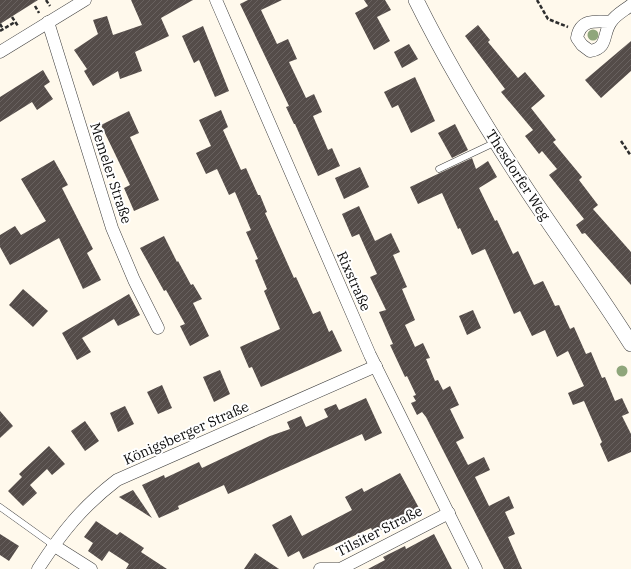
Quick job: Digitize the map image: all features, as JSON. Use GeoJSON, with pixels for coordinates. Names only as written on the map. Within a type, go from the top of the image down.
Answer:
{"type":"FeatureCollection","features":[{"type":"Feature","properties":{"kind":"street"},"geometry":{"type":"LineString","coordinates":[[0,52],[85,0]]}},
{"type":"Feature","properties":{"kind":"street","name":"Rixstraße"},"geometry":{"type":"LineString","coordinates":[[216,0],[376,366],[476,569]]}},
{"type":"Feature","properties":{"kind":"street","name":"Thesdorfer Weg"},"geometry":{"type":"LineString","coordinates":[[416,0],[435,38],[496,142],[629,336]]}},
{"type":"Feature","properties":{"kind":"street"},"geometry":{"type":"LineString","coordinates":[[611,22],[631,5]]}},
{"type":"Feature","properties":{"kind":"street","name":"Memeler Straße"},"geometry":{"type":"LineString","coordinates":[[48,22],[112,228],[134,280],[158,328]]}},
{"type":"Feature","properties":{"kind":"street","name":"Königsberger Straße"},"geometry":{"type":"LineString","coordinates":[[38,569],[53,545],[86,506],[118,480],[376,366]]}},
{"type":"Feature","properties":{"kind":"street","name":"Tilsiter Straße"},"geometry":{"type":"LineString","coordinates":[[320,569],[340,569],[448,513]]}},
{"type":"Feature","properties":{"kind":"street"},"geometry":{"type":"LineString","coordinates":[[53,545],[91,569]]}},
{"type":"Feature","properties":{"kind":"lane"},"geometry":{"type":"LineString","coordinates":[[439,169],[496,142]]}},
{"type":"Feature","properties":{"kind":"lane"},"geometry":{"type":"LineString","coordinates":[[0,507],[53,545]]}},
{"type":"Feature","properties":{"kind":"path"},"geometry":{"type":"LineString","coordinates":[[537,0],[548,19],[565,26]]}},
{"type":"Feature","properties":{"kind":"path"},"geometry":{"type":"LineString","coordinates":[[0,24],[2,30],[15,22]]}},
{"type":"Feature","properties":{"kind":"path"},"geometry":{"type":"LineString","coordinates":[[621,141],[631,156]]}},
{"type":"Feature","properties":{"kind":"building"},"geometry":{"type":"Polygon","coordinates":[[[0,0],[38,0],[0,24],[0,0]]]}},
{"type":"Feature","properties":{"kind":"building"},"geometry":{"type":"Polygon","coordinates":[[[131,0],[193,0],[161,18],[169,36],[135,52],[142,71],[120,79],[118,71],[93,86],[84,71],[87,69],[74,50],[98,34],[93,20],[107,16],[113,35],[142,25],[131,0]]]}},
{"type":"Feature","properties":{"kind":"building"},"geometry":{"type":"Polygon","coordinates":[[[248,0],[282,0],[261,10],[277,44],[288,39],[297,59],[289,62],[306,98],[314,94],[322,112],[313,116],[328,150],[332,148],[340,166],[318,176],[286,107],[289,106],[240,4],[248,0]]]}},
{"type":"Feature","properties":{"kind":"building"},"geometry":{"type":"Polygon","coordinates":[[[364,0],[385,0],[391,10],[377,17],[390,41],[374,50],[355,13],[368,6],[364,0]]]}},
{"type":"Feature","properties":{"kind":"building"},"geometry":{"type":"Polygon","coordinates":[[[478,25],[490,40],[488,42],[518,78],[525,72],[545,96],[531,108],[556,140],[553,142],[582,177],[579,180],[598,205],[593,209],[631,252],[631,285],[585,233],[582,234],[576,225],[584,219],[549,175],[557,169],[542,151],[539,154],[525,136],[533,130],[501,92],[505,89],[465,36],[478,25]]]}},
{"type":"Feature","properties":{"kind":"building"},"geometry":{"type":"Polygon","coordinates":[[[203,26],[229,91],[215,97],[199,60],[194,63],[182,36],[203,26]]]}},
{"type":"Feature","properties":{"kind":"building"},"geometry":{"type":"Polygon","coordinates":[[[631,41],[631,71],[601,98],[585,80],[631,41]]]}},
{"type":"Feature","properties":{"kind":"building"},"geometry":{"type":"Polygon","coordinates":[[[409,44],[418,59],[402,68],[394,52],[409,44]]]}},
{"type":"Feature","properties":{"kind":"building"},"geometry":{"type":"Polygon","coordinates":[[[43,70],[50,82],[44,86],[53,99],[37,110],[32,102],[0,122],[0,97],[43,70]]]}},
{"type":"Feature","properties":{"kind":"building"},"geometry":{"type":"Polygon","coordinates":[[[415,77],[435,121],[411,133],[398,105],[392,108],[384,92],[415,77]]]}},
{"type":"Feature","properties":{"kind":"building"},"geometry":{"type":"Polygon","coordinates":[[[221,110],[228,127],[223,130],[241,170],[246,168],[258,195],[260,195],[267,212],[265,213],[294,278],[296,277],[313,314],[320,311],[329,332],[332,330],[342,351],[261,387],[252,367],[249,368],[240,347],[280,329],[264,291],[267,289],[255,260],[258,259],[246,232],[251,230],[235,192],[229,195],[217,169],[206,174],[196,153],[211,146],[199,120],[221,110]]]}},
{"type":"Feature","properties":{"kind":"building"},"geometry":{"type":"Polygon","coordinates":[[[129,111],[139,133],[130,137],[159,200],[134,211],[124,188],[130,185],[101,125],[129,111]]]}},
{"type":"Feature","properties":{"kind":"building"},"geometry":{"type":"Polygon","coordinates":[[[455,124],[468,150],[452,158],[438,133],[455,124]]]}},
{"type":"Feature","properties":{"kind":"building"},"geometry":{"type":"Polygon","coordinates":[[[472,158],[476,169],[488,161],[497,177],[479,188],[495,221],[497,220],[513,254],[518,251],[534,285],[543,281],[555,306],[559,305],[570,329],[574,327],[586,354],[591,352],[602,378],[605,377],[615,401],[622,398],[629,413],[622,416],[631,434],[631,452],[608,462],[600,444],[602,442],[584,401],[573,405],[568,393],[584,386],[568,351],[557,357],[545,330],[532,336],[520,311],[514,314],[485,249],[472,255],[460,228],[458,229],[442,193],[418,204],[410,187],[472,158]]]}},
{"type":"Feature","properties":{"kind":"building"},"geometry":{"type":"Polygon","coordinates":[[[54,160],[68,185],[62,188],[93,249],[87,253],[101,280],[83,289],[59,238],[10,265],[0,247],[0,235],[15,226],[21,235],[46,221],[21,179],[54,160]]]}},
{"type":"Feature","properties":{"kind":"building"},"geometry":{"type":"Polygon","coordinates":[[[360,167],[369,187],[344,199],[335,178],[360,167]]]}},
{"type":"Feature","properties":{"kind":"building"},"geometry":{"type":"Polygon","coordinates":[[[359,206],[375,241],[391,233],[400,252],[393,255],[407,287],[402,289],[415,320],[405,325],[415,347],[423,343],[430,358],[426,359],[435,381],[438,380],[443,390],[450,386],[459,405],[450,409],[464,438],[456,442],[468,465],[484,457],[490,470],[475,477],[489,506],[509,496],[514,508],[505,512],[515,534],[508,537],[522,569],[504,569],[426,417],[422,412],[417,415],[411,403],[416,401],[413,396],[416,395],[407,376],[405,377],[390,345],[393,344],[379,312],[386,310],[370,277],[377,274],[359,234],[352,237],[342,214],[359,206]]]}},
{"type":"Feature","properties":{"kind":"building"},"geometry":{"type":"Polygon","coordinates":[[[164,236],[177,262],[178,261],[191,285],[193,284],[202,299],[193,303],[209,336],[190,346],[180,326],[185,324],[166,290],[164,291],[140,248],[164,236]]]}},
{"type":"Feature","properties":{"kind":"building"},"geometry":{"type":"Polygon","coordinates":[[[23,289],[48,311],[33,327],[9,305],[23,289]]]}},
{"type":"Feature","properties":{"kind":"building"},"geometry":{"type":"Polygon","coordinates":[[[129,294],[140,315],[118,326],[114,319],[82,338],[91,352],[77,360],[62,333],[129,294]]]}},
{"type":"Feature","properties":{"kind":"building"},"geometry":{"type":"Polygon","coordinates":[[[473,310],[481,328],[467,335],[459,316],[473,310]]]}},
{"type":"Feature","properties":{"kind":"building"},"geometry":{"type":"Polygon","coordinates":[[[220,370],[230,394],[214,402],[203,377],[220,370]]]}},
{"type":"Feature","properties":{"kind":"building"},"geometry":{"type":"Polygon","coordinates":[[[162,385],[172,408],[158,414],[147,392],[162,385]]]}},
{"type":"Feature","properties":{"kind":"building"},"geometry":{"type":"Polygon","coordinates":[[[366,398],[382,433],[365,441],[362,434],[228,494],[224,485],[178,506],[179,509],[159,518],[142,485],[164,475],[165,478],[199,462],[202,468],[270,436],[290,429],[287,422],[301,416],[306,427],[328,417],[324,409],[336,404],[339,410],[366,398]]]}},
{"type":"Feature","properties":{"kind":"building"},"geometry":{"type":"Polygon","coordinates":[[[125,406],[134,424],[118,432],[110,413],[125,406]]]}},
{"type":"Feature","properties":{"kind":"building"},"geometry":{"type":"Polygon","coordinates":[[[0,411],[13,426],[0,438],[0,411]]]}},
{"type":"Feature","properties":{"kind":"building"},"geometry":{"type":"Polygon","coordinates":[[[85,421],[99,441],[85,451],[71,431],[85,421]]]}},
{"type":"Feature","properties":{"kind":"building"},"geometry":{"type":"Polygon","coordinates":[[[49,446],[65,464],[52,475],[47,469],[30,485],[37,493],[23,506],[8,491],[22,477],[19,474],[49,446]]]}},
{"type":"Feature","properties":{"kind":"building"},"geometry":{"type":"Polygon","coordinates":[[[400,473],[419,508],[374,534],[371,528],[303,559],[299,551],[288,557],[272,525],[291,515],[302,536],[352,510],[345,497],[362,488],[364,492],[400,473]]]}},
{"type":"Feature","properties":{"kind":"building"},"geometry":{"type":"Polygon","coordinates":[[[133,490],[152,518],[119,497],[133,490]]]}},
{"type":"Feature","properties":{"kind":"building"},"geometry":{"type":"Polygon","coordinates":[[[96,521],[117,535],[120,532],[144,548],[141,552],[167,569],[126,569],[129,564],[109,551],[102,561],[88,551],[93,543],[84,537],[96,521]]]}},
{"type":"Feature","properties":{"kind":"building"},"geometry":{"type":"Polygon","coordinates":[[[0,534],[19,546],[9,561],[0,555],[0,534]]]}},
{"type":"Feature","properties":{"kind":"building"},"geometry":{"type":"Polygon","coordinates":[[[434,534],[452,569],[368,569],[385,560],[383,557],[405,546],[406,549],[434,534]]]}},
{"type":"Feature","properties":{"kind":"building"},"geometry":{"type":"Polygon","coordinates":[[[255,553],[279,569],[244,569],[255,553]]]}}]}
